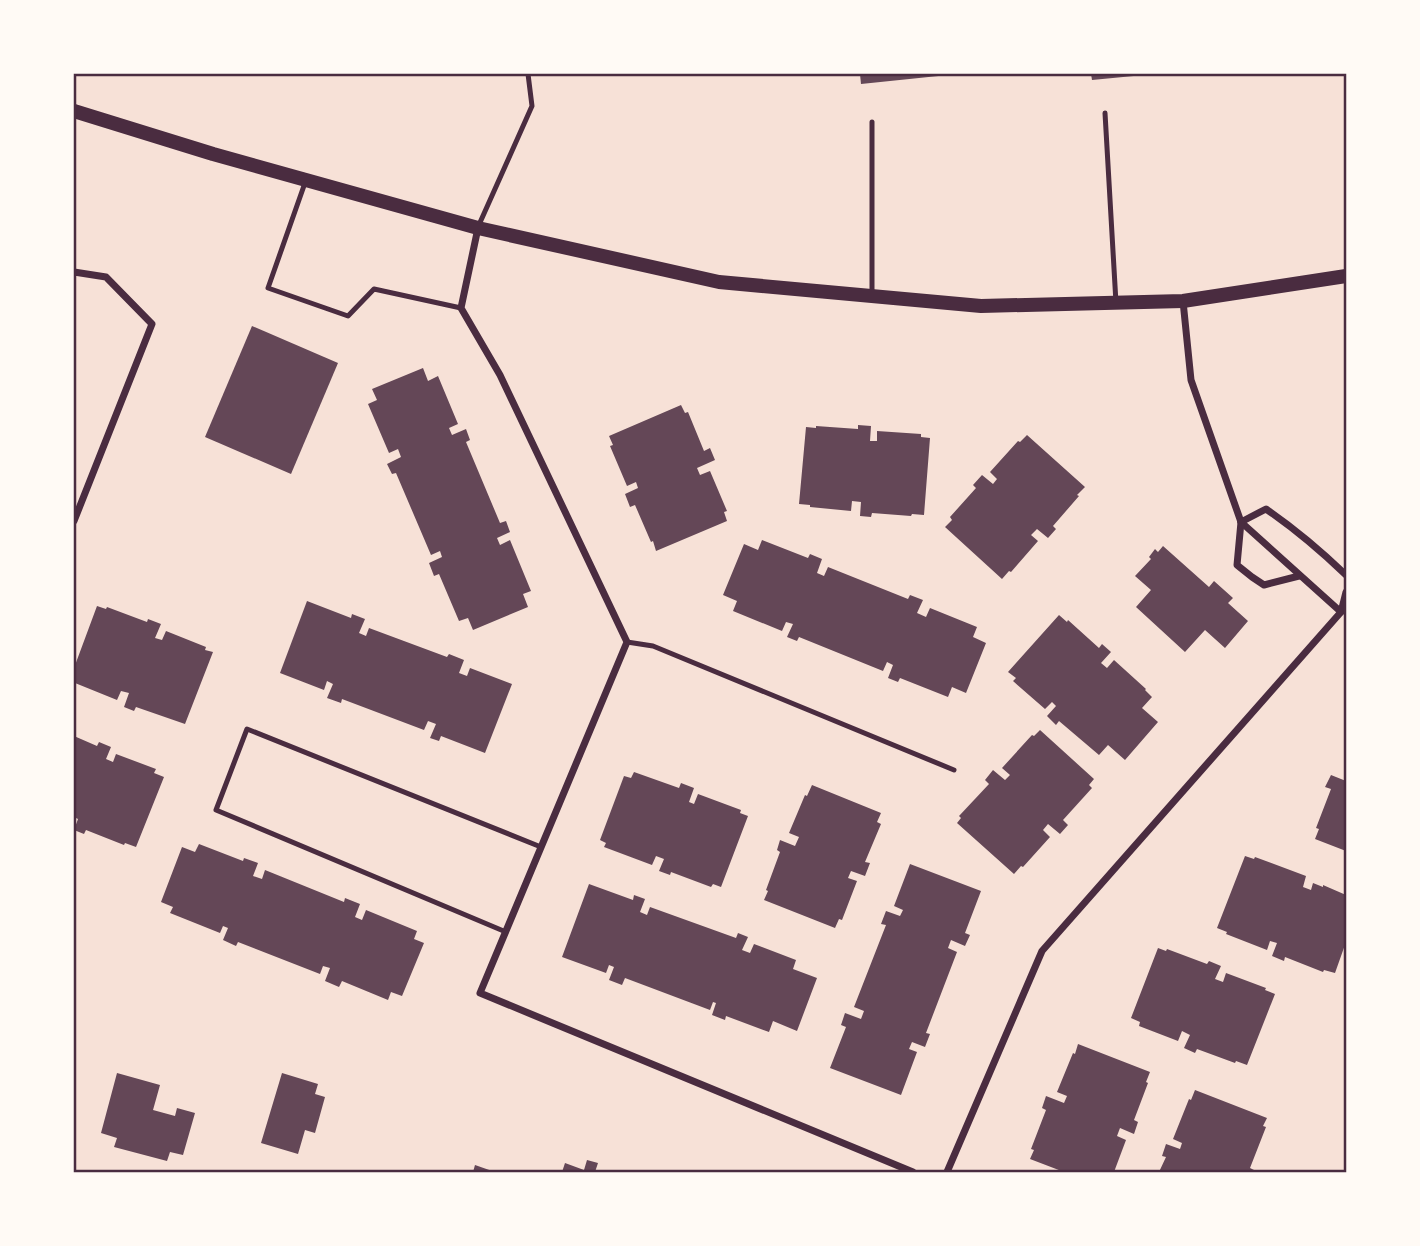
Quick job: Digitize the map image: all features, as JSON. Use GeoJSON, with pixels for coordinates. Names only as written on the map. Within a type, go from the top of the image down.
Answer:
{"type":"FeatureCollection","features":[{"type":"Feature","properties":{"kind":"main road"},"geometry":{"type":"LineString","coordinates":[[74,111],[478,228],[719,282],[981,306],[1183,301],[1346,276]]}},
{"type":"Feature","properties":{"kind":"street"},"geometry":{"type":"LineString","coordinates":[[478,228],[461,308],[500,375],[627,642],[480,993],[913,1172]]}},
{"type":"Feature","properties":{"kind":"street"},"geometry":{"type":"LineString","coordinates":[[74,272],[106,277],[152,324],[74,521]]}},
{"type":"Feature","properties":{"kind":"street"},"geometry":{"type":"LineString","coordinates":[[1183,301],[1191,380],[1241,522],[1237,565],[1264,585],[1299,576]]}},
{"type":"Feature","properties":{"kind":"street"},"geometry":{"type":"LineString","coordinates":[[1241,522],[1266,509],[1319,549],[1346,575]]}},
{"type":"Feature","properties":{"kind":"street"},"geometry":{"type":"LineString","coordinates":[[1241,522],[1340,612]]}},
{"type":"Feature","properties":{"kind":"street"},"geometry":{"type":"LineString","coordinates":[[947,1172],[1042,951],[1340,612],[1346,592]]}},
{"type":"Feature","properties":{"kind":"lane"},"geometry":{"type":"LineString","coordinates":[[478,228],[532,106],[528,74]]}},
{"type":"Feature","properties":{"kind":"lane"},"geometry":{"type":"LineString","coordinates":[[1105,113],[1116,303]]}},
{"type":"Feature","properties":{"kind":"lane"},"geometry":{"type":"LineString","coordinates":[[872,122],[872,296]]}},
{"type":"Feature","properties":{"kind":"lane"},"geometry":{"type":"LineString","coordinates":[[306,180],[268,288],[348,316],[374,289],[461,308]]}},
{"type":"Feature","properties":{"kind":"lane"},"geometry":{"type":"LineString","coordinates":[[627,642],[653,646],[954,770]]}},
{"type":"Feature","properties":{"kind":"lane"},"geometry":{"type":"LineString","coordinates":[[506,932],[216,810],[247,729],[541,848]]}},
{"type":"Feature","properties":{"kind":"building"},"geometry":{"type":"Polygon","coordinates":[[[860,74],[948,74],[948,75],[861,84],[860,74]]]}},
{"type":"Feature","properties":{"kind":"building"},"geometry":{"type":"Polygon","coordinates":[[[1091,74],[1144,74],[1144,75],[1092,80],[1091,74]]]}},
{"type":"Feature","properties":{"kind":"building"},"geometry":{"type":"Polygon","coordinates":[[[252,326],[338,363],[291,474],[205,437],[252,326]]]}},
{"type":"Feature","properties":{"kind":"building"},"geometry":{"type":"Polygon","coordinates":[[[423,368],[428,381],[438,376],[458,424],[449,428],[452,435],[466,429],[470,440],[466,442],[500,523],[506,521],[510,532],[497,538],[500,545],[510,540],[531,591],[523,594],[528,607],[473,630],[468,618],[459,621],[439,574],[434,576],[429,563],[442,557],[440,551],[431,555],[396,473],[392,474],[387,464],[401,457],[398,449],[389,453],[368,404],[377,400],[372,389],[423,368]]]}},
{"type":"Feature","properties":{"kind":"building"},"geometry":{"type":"Polygon","coordinates":[[[681,405],[685,413],[688,412],[704,451],[710,448],[715,460],[697,468],[700,475],[710,471],[727,511],[724,512],[727,521],[656,551],[635,505],[630,507],[625,494],[638,488],[636,482],[627,486],[610,446],[613,445],[609,436],[681,405]]]}},
{"type":"Feature","properties":{"kind":"building"},"geometry":{"type":"Polygon","coordinates":[[[858,425],[871,426],[870,441],[877,441],[877,431],[921,434],[921,437],[930,438],[924,515],[872,513],[871,517],[860,516],[861,502],[852,501],[851,511],[799,504],[806,427],[858,429],[858,425]]]}},
{"type":"Feature","properties":{"kind":"building"},"geometry":{"type":"Polygon","coordinates":[[[1027,435],[1085,487],[1053,526],[1056,529],[1048,538],[1037,529],[1031,535],[1038,541],[1002,579],[945,527],[952,520],[950,517],[976,488],[973,485],[982,475],[993,484],[997,479],[990,472],[1018,441],[1027,435]]]}},
{"type":"Feature","properties":{"kind":"building"},"geometry":{"type":"Polygon","coordinates":[[[762,540],[808,558],[810,554],[822,559],[817,573],[824,576],[828,567],[908,599],[910,595],[923,600],[917,613],[926,617],[930,608],[977,627],[973,637],[986,643],[966,693],[952,687],[948,697],[900,678],[898,682],[888,678],[893,665],[887,662],[883,671],[799,637],[797,641],[787,637],[793,624],[786,622],[782,631],[733,611],[737,601],[723,595],[744,544],[758,550],[762,540]]]}},
{"type":"Feature","properties":{"kind":"building"},"geometry":{"type":"Polygon","coordinates":[[[1163,546],[1209,587],[1214,581],[1233,598],[1228,603],[1248,621],[1225,648],[1205,630],[1185,652],[1136,607],[1151,590],[1135,576],[1151,559],[1149,557],[1155,549],[1158,552],[1163,546]]]}},
{"type":"Feature","properties":{"kind":"building"},"geometry":{"type":"Polygon","coordinates":[[[307,601],[351,618],[352,614],[365,619],[359,633],[366,636],[369,628],[447,657],[449,654],[464,660],[459,673],[467,676],[470,668],[512,684],[485,753],[441,736],[439,741],[430,738],[436,724],[428,721],[424,730],[342,699],[341,703],[327,698],[333,684],[327,681],[324,690],[280,673],[307,601]]]}},
{"type":"Feature","properties":{"kind":"building"},"geometry":{"type":"Polygon","coordinates":[[[97,606],[161,624],[155,638],[162,640],[166,631],[213,652],[185,724],[136,707],[134,711],[124,707],[129,693],[121,691],[117,700],[75,683],[74,668],[97,606]]]}},
{"type":"Feature","properties":{"kind":"building"},"geometry":{"type":"Polygon","coordinates":[[[1059,615],[1099,648],[1102,644],[1111,652],[1101,663],[1107,668],[1114,660],[1152,697],[1142,708],[1158,722],[1125,760],[1108,745],[1099,755],[1059,721],[1056,725],[1047,716],[1056,706],[1052,702],[1045,709],[1013,681],[1016,678],[1008,672],[1059,615]]]}},
{"type":"Feature","properties":{"kind":"building"},"geometry":{"type":"Polygon","coordinates":[[[1040,730],[1094,779],[1089,785],[1092,788],[1063,820],[1068,825],[1060,834],[1048,824],[1043,830],[1050,837],[1014,874],[957,823],[961,818],[959,816],[989,784],[985,780],[993,770],[1005,780],[1010,775],[1002,768],[1032,735],[1040,730]]]}},
{"type":"Feature","properties":{"kind":"building"},"geometry":{"type":"Polygon","coordinates":[[[74,736],[97,746],[99,742],[111,747],[106,759],[113,762],[116,754],[156,769],[154,773],[164,777],[136,847],[86,830],[84,834],[74,830],[78,819],[74,817],[74,736]]]}},
{"type":"Feature","properties":{"kind":"building"},"geometry":{"type":"Polygon","coordinates":[[[634,772],[679,788],[681,783],[694,788],[689,802],[694,804],[698,794],[741,810],[740,813],[748,816],[721,887],[713,884],[711,887],[671,872],[670,875],[659,871],[664,859],[656,856],[652,865],[604,847],[606,843],[600,840],[624,776],[631,778],[634,772]]]}},
{"type":"Feature","properties":{"kind":"building"},"geometry":{"type":"Polygon","coordinates":[[[1331,775],[1346,781],[1346,851],[1315,839],[1319,829],[1316,828],[1331,789],[1325,787],[1331,775]]]}},
{"type":"Feature","properties":{"kind":"building"},"geometry":{"type":"Polygon","coordinates":[[[812,785],[881,813],[877,822],[881,824],[865,862],[870,863],[865,876],[851,871],[848,878],[857,881],[842,920],[839,919],[835,928],[764,900],[780,852],[777,850],[780,840],[795,846],[799,837],[789,833],[812,785]]]}},
{"type":"Feature","properties":{"kind":"building"},"geometry":{"type":"Polygon","coordinates":[[[199,844],[243,861],[244,858],[258,863],[253,876],[262,879],[265,870],[344,902],[345,898],[360,904],[355,917],[362,920],[366,910],[417,931],[414,939],[424,943],[402,996],[391,992],[388,1000],[342,981],[339,987],[325,981],[330,968],[323,966],[320,974],[238,942],[236,946],[223,940],[228,928],[223,926],[220,933],[170,913],[173,907],[161,902],[182,847],[195,852],[199,844]]]}},
{"type":"Feature","properties":{"kind":"building"},"geometry":{"type":"Polygon","coordinates":[[[1245,856],[1255,857],[1306,876],[1303,887],[1311,890],[1313,883],[1346,895],[1346,942],[1335,973],[1323,972],[1285,957],[1284,961],[1272,956],[1277,943],[1270,941],[1267,950],[1217,928],[1245,856]]]}},
{"type":"Feature","properties":{"kind":"building"},"geometry":{"type":"Polygon","coordinates":[[[910,864],[981,891],[965,933],[970,935],[965,946],[951,940],[948,948],[957,952],[926,1033],[930,1034],[925,1047],[912,1042],[909,1049],[917,1052],[901,1095],[830,1068],[846,1027],[841,1025],[845,1013],[861,1019],[864,1011],[854,1007],[886,925],[881,924],[886,911],[900,916],[903,910],[894,906],[910,864]]]}},
{"type":"Feature","properties":{"kind":"building"},"geometry":{"type":"Polygon","coordinates":[[[589,884],[633,900],[634,895],[645,899],[640,912],[647,915],[650,907],[736,938],[738,933],[748,937],[742,950],[750,953],[754,944],[796,960],[793,969],[817,978],[797,1031],[773,1021],[769,1032],[726,1016],[725,1020],[712,1015],[716,1003],[713,1002],[710,1010],[625,978],[622,985],[609,980],[614,967],[609,965],[606,973],[562,957],[589,884]]]}},
{"type":"Feature","properties":{"kind":"building"},"geometry":{"type":"Polygon","coordinates":[[[1158,948],[1221,966],[1215,979],[1223,982],[1226,973],[1275,994],[1247,1065],[1197,1049],[1195,1053],[1184,1048],[1190,1035],[1182,1031],[1178,1041],[1139,1026],[1140,1022],[1131,1018],[1158,948]]]}},
{"type":"Feature","properties":{"kind":"building"},"geometry":{"type":"Polygon","coordinates":[[[1078,1044],[1150,1072],[1134,1120],[1138,1122],[1134,1134],[1120,1128],[1117,1136],[1126,1140],[1114,1172],[1064,1172],[1030,1159],[1034,1150],[1031,1149],[1046,1110],[1042,1108],[1046,1096],[1064,1103],[1067,1096],[1057,1092],[1078,1044]]]}},
{"type":"Feature","properties":{"kind":"building"},"geometry":{"type":"Polygon","coordinates":[[[117,1073],[160,1085],[153,1110],[175,1116],[177,1108],[195,1113],[183,1155],[170,1152],[167,1161],[114,1147],[117,1138],[101,1133],[117,1073]]]}},
{"type":"Feature","properties":{"kind":"building"},"geometry":{"type":"Polygon","coordinates":[[[282,1073],[318,1084],[315,1094],[325,1097],[315,1133],[305,1130],[298,1154],[261,1143],[282,1073]]]}},
{"type":"Feature","properties":{"kind":"building"},"geometry":{"type":"Polygon","coordinates":[[[1195,1090],[1267,1118],[1250,1168],[1253,1172],[1159,1172],[1166,1157],[1162,1156],[1166,1144],[1180,1149],[1182,1143],[1173,1139],[1195,1090]]]}},
{"type":"Feature","properties":{"kind":"building"},"geometry":{"type":"Polygon","coordinates":[[[587,1160],[598,1163],[595,1172],[562,1172],[565,1163],[584,1170],[587,1160]]]}},
{"type":"Feature","properties":{"kind":"building"},"geometry":{"type":"Polygon","coordinates":[[[475,1165],[495,1172],[473,1172],[475,1165]]]}}]}
